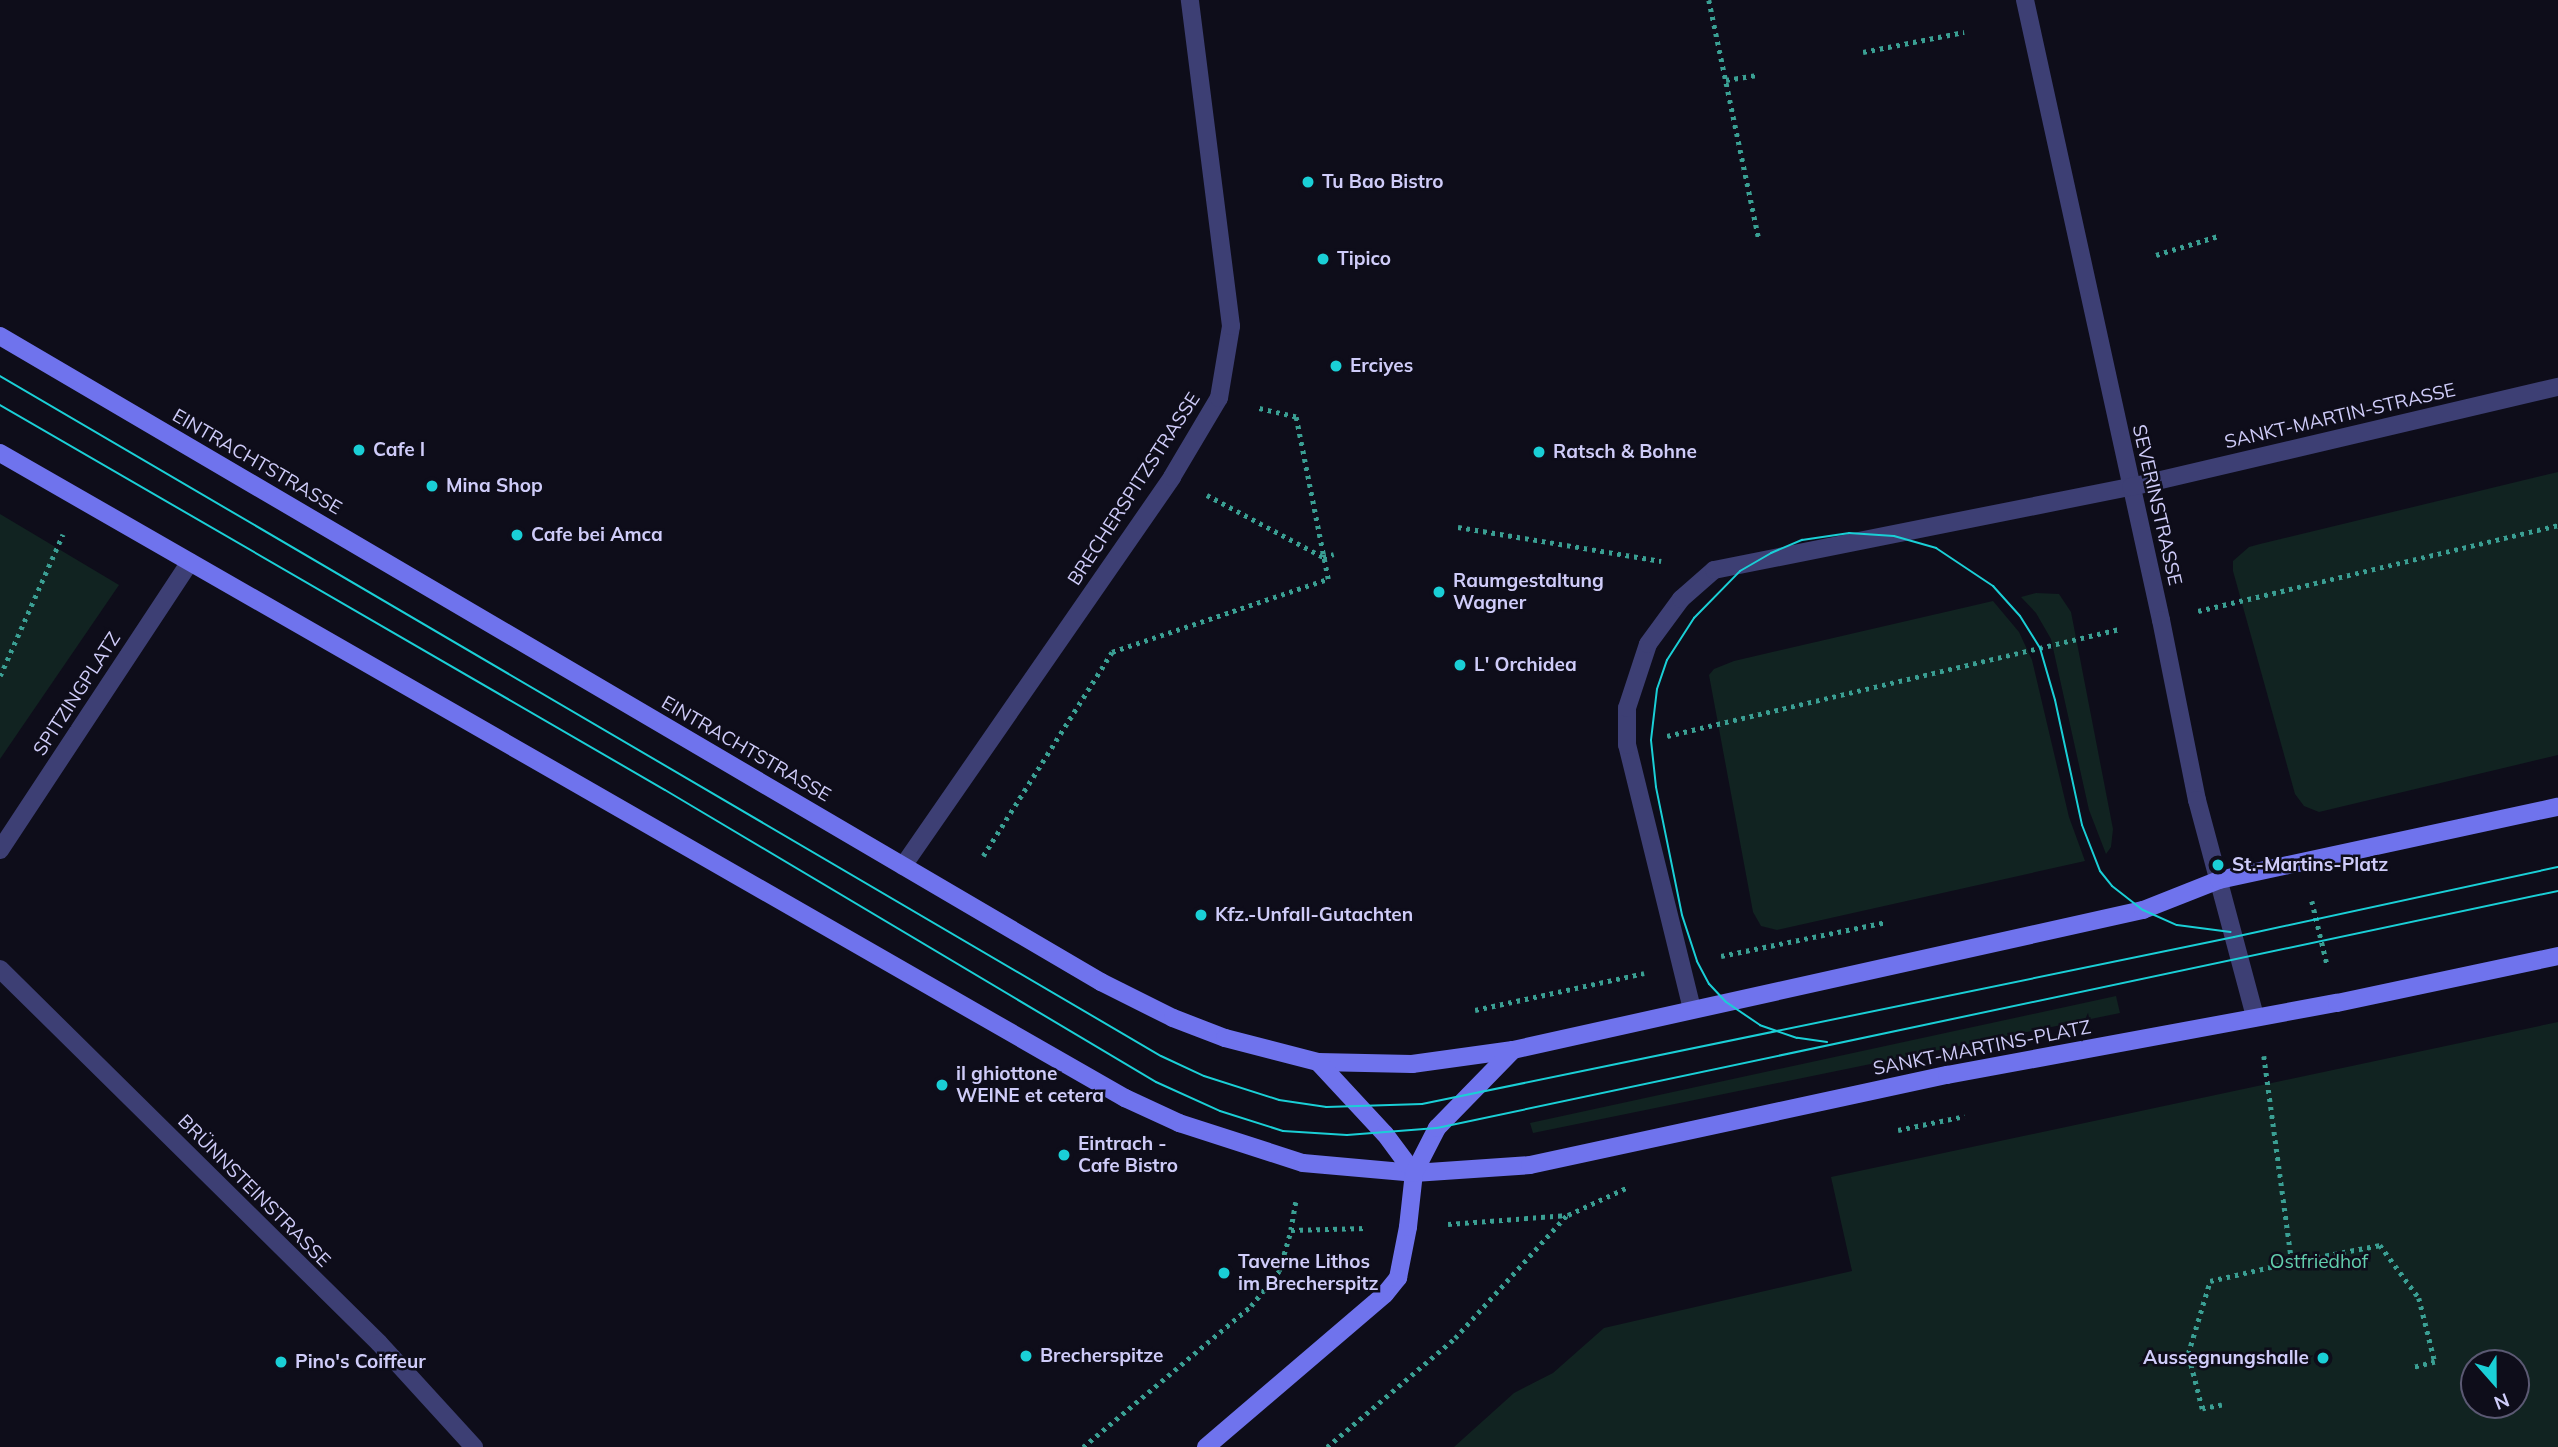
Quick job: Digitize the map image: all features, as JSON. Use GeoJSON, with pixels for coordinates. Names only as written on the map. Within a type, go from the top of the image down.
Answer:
{"type":"FeatureCollection","features":[{"type":"Feature","properties":{"kind":"main road","name":"EINTRACHTSTRASSE"},"geometry":{"type":"LineString","coordinates":[[0,335],[1101,982],[1173,1018],[1225,1038],[1318,1062],[1412,1064],[1513,1050]]}},
{"type":"Feature","properties":{"kind":"main road"},"geometry":{"type":"LineString","coordinates":[[0,453],[1125,1098],[1179,1123],[1303,1163],[1414,1173]]}},
{"type":"Feature","properties":{"kind":"main road"},"geometry":{"type":"LineString","coordinates":[[1206,1447],[1384,1294],[1398,1278],[1408,1227],[1414,1173],[1437,1128],[1513,1050],[2143,910],[2219,880],[2558,807]]}},
{"type":"Feature","properties":{"kind":"main road","name":"SANKT-MARTINS-PLATZ"},"geometry":{"type":"LineString","coordinates":[[1414,1173],[1530,1165],[1947,1075],[2337,1003],[2558,956]]}},
{"type":"Feature","properties":{"kind":"main road"},"geometry":{"type":"LineString","coordinates":[[1318,1062],[1385,1134],[1414,1173]]}},
{"type":"Feature","properties":{"kind":"street","name":"BRECHERSPITZSTRASSE"},"geometry":{"type":"LineString","coordinates":[[903,866],[1172,477],[1219,398],[1231,326],[1190,0]]}},
{"type":"Feature","properties":{"kind":"street","name":"SEVERINSTRASSE"},"geometry":{"type":"LineString","coordinates":[[2025,0],[2161,620],[2197,800],[2255,1017]]}},
{"type":"Feature","properties":{"kind":"street","name":"SANKT-MARTIN-STRASSE"},"geometry":{"type":"LineString","coordinates":[[2131,487],[2558,387]]}},
{"type":"Feature","properties":{"kind":"street"},"geometry":{"type":"LineString","coordinates":[[1692,1009],[1627,745],[1627,708],[1648,644],[1681,598],[1714,570],[2131,487]]}},
{"type":"Feature","properties":{"kind":"street","name":"SPITZINGPLATZ"},"geometry":{"type":"LineString","coordinates":[[0,850],[190,562]]}},
{"type":"Feature","properties":{"kind":"street","name":"BRÜNNSTEINSTRASSE"},"geometry":{"type":"LineString","coordinates":[[0,969],[379,1343],[474,1447]]}},
{"type":"Feature","properties":{"kind":"path"},"geometry":{"type":"LineString","coordinates":[[1709,0],[1759,240]]}},
{"type":"Feature","properties":{"kind":"path"},"geometry":{"type":"LineString","coordinates":[[1863,52],[1964,32]]}},
{"type":"Feature","properties":{"kind":"path"},"geometry":{"type":"LineString","coordinates":[[1726,80],[1756,75]]}},
{"type":"Feature","properties":{"kind":"path"},"geometry":{"type":"LineString","coordinates":[[2156,255],[2218,236]]}},
{"type":"Feature","properties":{"kind":"path"},"geometry":{"type":"LineString","coordinates":[[983,856],[1112,652],[1328,579],[1296,417],[1219,398]]}},
{"type":"Feature","properties":{"kind":"path"},"geometry":{"type":"LineString","coordinates":[[1172,477],[1324,557],[1334,554]]}},
{"type":"Feature","properties":{"kind":"path"},"geometry":{"type":"LineString","coordinates":[[0,676],[65,528],[86,503]]}},
{"type":"Feature","properties":{"kind":"path"},"geometry":{"type":"LineString","coordinates":[[1627,745],[2558,525]]}},
{"type":"Feature","properties":{"kind":"path"},"geometry":{"type":"LineString","coordinates":[[1458,527],[1714,570]]}},
{"type":"Feature","properties":{"kind":"path"},"geometry":{"type":"LineString","coordinates":[[2303,863],[2337,1003]]}},
{"type":"Feature","properties":{"kind":"path"},"geometry":{"type":"LineString","coordinates":[[1475,1010],[1901,919]]}},
{"type":"Feature","properties":{"kind":"path"},"geometry":{"type":"LineString","coordinates":[[2263,1053],[2292,1262]]}},
{"type":"Feature","properties":{"kind":"path"},"geometry":{"type":"LineString","coordinates":[[1327,1447],[1455,1338],[1568,1215]]}},
{"type":"Feature","properties":{"kind":"path"},"geometry":{"type":"LineString","coordinates":[[1083,1447],[1251,1306],[1279,1270],[1291,1230]]}},
{"type":"Feature","properties":{"kind":"path"},"geometry":{"type":"LineString","coordinates":[[2222,1405],[2202,1409],[2188,1354],[2210,1281],[2292,1262],[2380,1245],[2419,1298],[2435,1362],[2415,1367]]}},
{"type":"Feature","properties":{"kind":"green space"},"geometry":{"type":"Polygon","coordinates":[[[2558,472],[2558,755],[2319,812],[2304,806],[2295,794],[2233,571],[2233,561],[2249,547],[2558,472]]]}},
{"type":"Feature","properties":{"kind":"green space"},"geometry":{"type":"Polygon","coordinates":[[[0,514],[119,585],[0,759],[0,514]]]}},
{"type":"Feature","properties":{"kind":"green space"},"geometry":{"type":"Polygon","coordinates":[[[2036,593],[2059,594],[2071,612],[2113,829],[2111,847],[2106,854],[2089,810],[2051,639],[2036,613],[2021,597],[2036,593]]]}},
{"type":"Feature","properties":{"kind":"green space"},"geometry":{"type":"Polygon","coordinates":[[[1993,601],[2019,632],[2032,660],[2069,817],[2085,861],[1777,930],[1761,926],[1753,912],[1709,675],[1714,669],[1734,661],[1993,601]]]}},
{"type":"Feature","properties":{"kind":"green space"},"geometry":{"type":"Polygon","coordinates":[[[2116,996],[2120,1013],[1533,1133],[1530,1123],[2116,996]]]}},
{"type":"Feature","properties":{"kind":"green space","name":"Ostfriedhof"},"geometry":{"type":"Polygon","coordinates":[[[2558,1022],[2558,1447],[1454,1447],[1514,1393],[1553,1373],[1604,1328],[1852,1271],[1831,1177],[2558,1022]]]}},
{"type":"Feature","properties":{"kind":"tram line"},"geometry":{"type":"LineString","coordinates":[[0,376],[1161,1056],[1204,1076],[1279,1100],[1326,1107],[1422,1104],[2234,937],[2558,867]]}},
{"type":"Feature","properties":{"kind":"tram line"},"geometry":{"type":"LineString","coordinates":[[0,405],[665,790],[1156,1082],[1220,1111],[1283,1131],[1347,1135],[1437,1128],[2558,891]]}},
{"type":"Feature","properties":{"kind":"tram line"},"geometry":{"type":"LineString","coordinates":[[1827,1042],[1797,1038],[1760,1025],[1726,1002],[1709,984],[1697,961],[1682,915],[1656,787],[1651,740],[1657,689],[1667,660],[1694,618],[1740,571],[1771,553],[1802,540],[1849,533],[1894,536],[1936,548],[1993,586],[2020,616],[2040,648],[2055,700],[2082,825],[2100,871],[2112,886],[2143,910],[2177,925],[2231,932]]}},
{"type":"Feature","properties":{"kind":"place","name":"Tu Bao Bistro"},"geometry":{"type":"Point","coordinates":[1308,182]}},
{"type":"Feature","properties":{"kind":"place","name":"Tipico"},"geometry":{"type":"Point","coordinates":[1323,259]}},
{"type":"Feature","properties":{"kind":"place","name":"Erciyes"},"geometry":{"type":"Point","coordinates":[1336,366]}},
{"type":"Feature","properties":{"kind":"place","name":"Cafe I"},"geometry":{"type":"Point","coordinates":[359,450]}},
{"type":"Feature","properties":{"kind":"place","name":"Ratsch & Bohne"},"geometry":{"type":"Point","coordinates":[1539,452]}},
{"type":"Feature","properties":{"kind":"place","name":"Mina Shop"},"geometry":{"type":"Point","coordinates":[432,486]}},
{"type":"Feature","properties":{"kind":"place","name":"Cafe bei Amca"},"geometry":{"type":"Point","coordinates":[517,535]}},
{"type":"Feature","properties":{"kind":"place","name":"Raumgestaltung Wagner"},"geometry":{"type":"Point","coordinates":[1439,592]}},
{"type":"Feature","properties":{"kind":"place","name":"L' Orchidea"},"geometry":{"type":"Point","coordinates":[1460,665]}},
{"type":"Feature","properties":{"kind":"place","name":"St.-Martins-Platz"},"geometry":{"type":"Point","coordinates":[2218,865]}},
{"type":"Feature","properties":{"kind":"place","name":"Kfz.-Unfall-Gutachten"},"geometry":{"type":"Point","coordinates":[1201,915]}},
{"type":"Feature","properties":{"kind":"place","name":"il ghiottone WEINE et cetera"},"geometry":{"type":"Point","coordinates":[942,1085]}},
{"type":"Feature","properties":{"kind":"place","name":"Eintrach - Cafe Bistro"},"geometry":{"type":"Point","coordinates":[1064,1155]}},
{"type":"Feature","properties":{"kind":"place","name":"Taverne Lithos im Brecherspitz"},"geometry":{"type":"Point","coordinates":[1224,1273]}},
{"type":"Feature","properties":{"kind":"place","name":"Brecherspitze"},"geometry":{"type":"Point","coordinates":[1026,1356]}},
{"type":"Feature","properties":{"kind":"place","name":"Aussegnungshalle"},"geometry":{"type":"Point","coordinates":[2323,1358]}},
{"type":"Feature","properties":{"kind":"place","name":"Pino's Coiffeur"},"geometry":{"type":"Point","coordinates":[281,1362]}}]}
